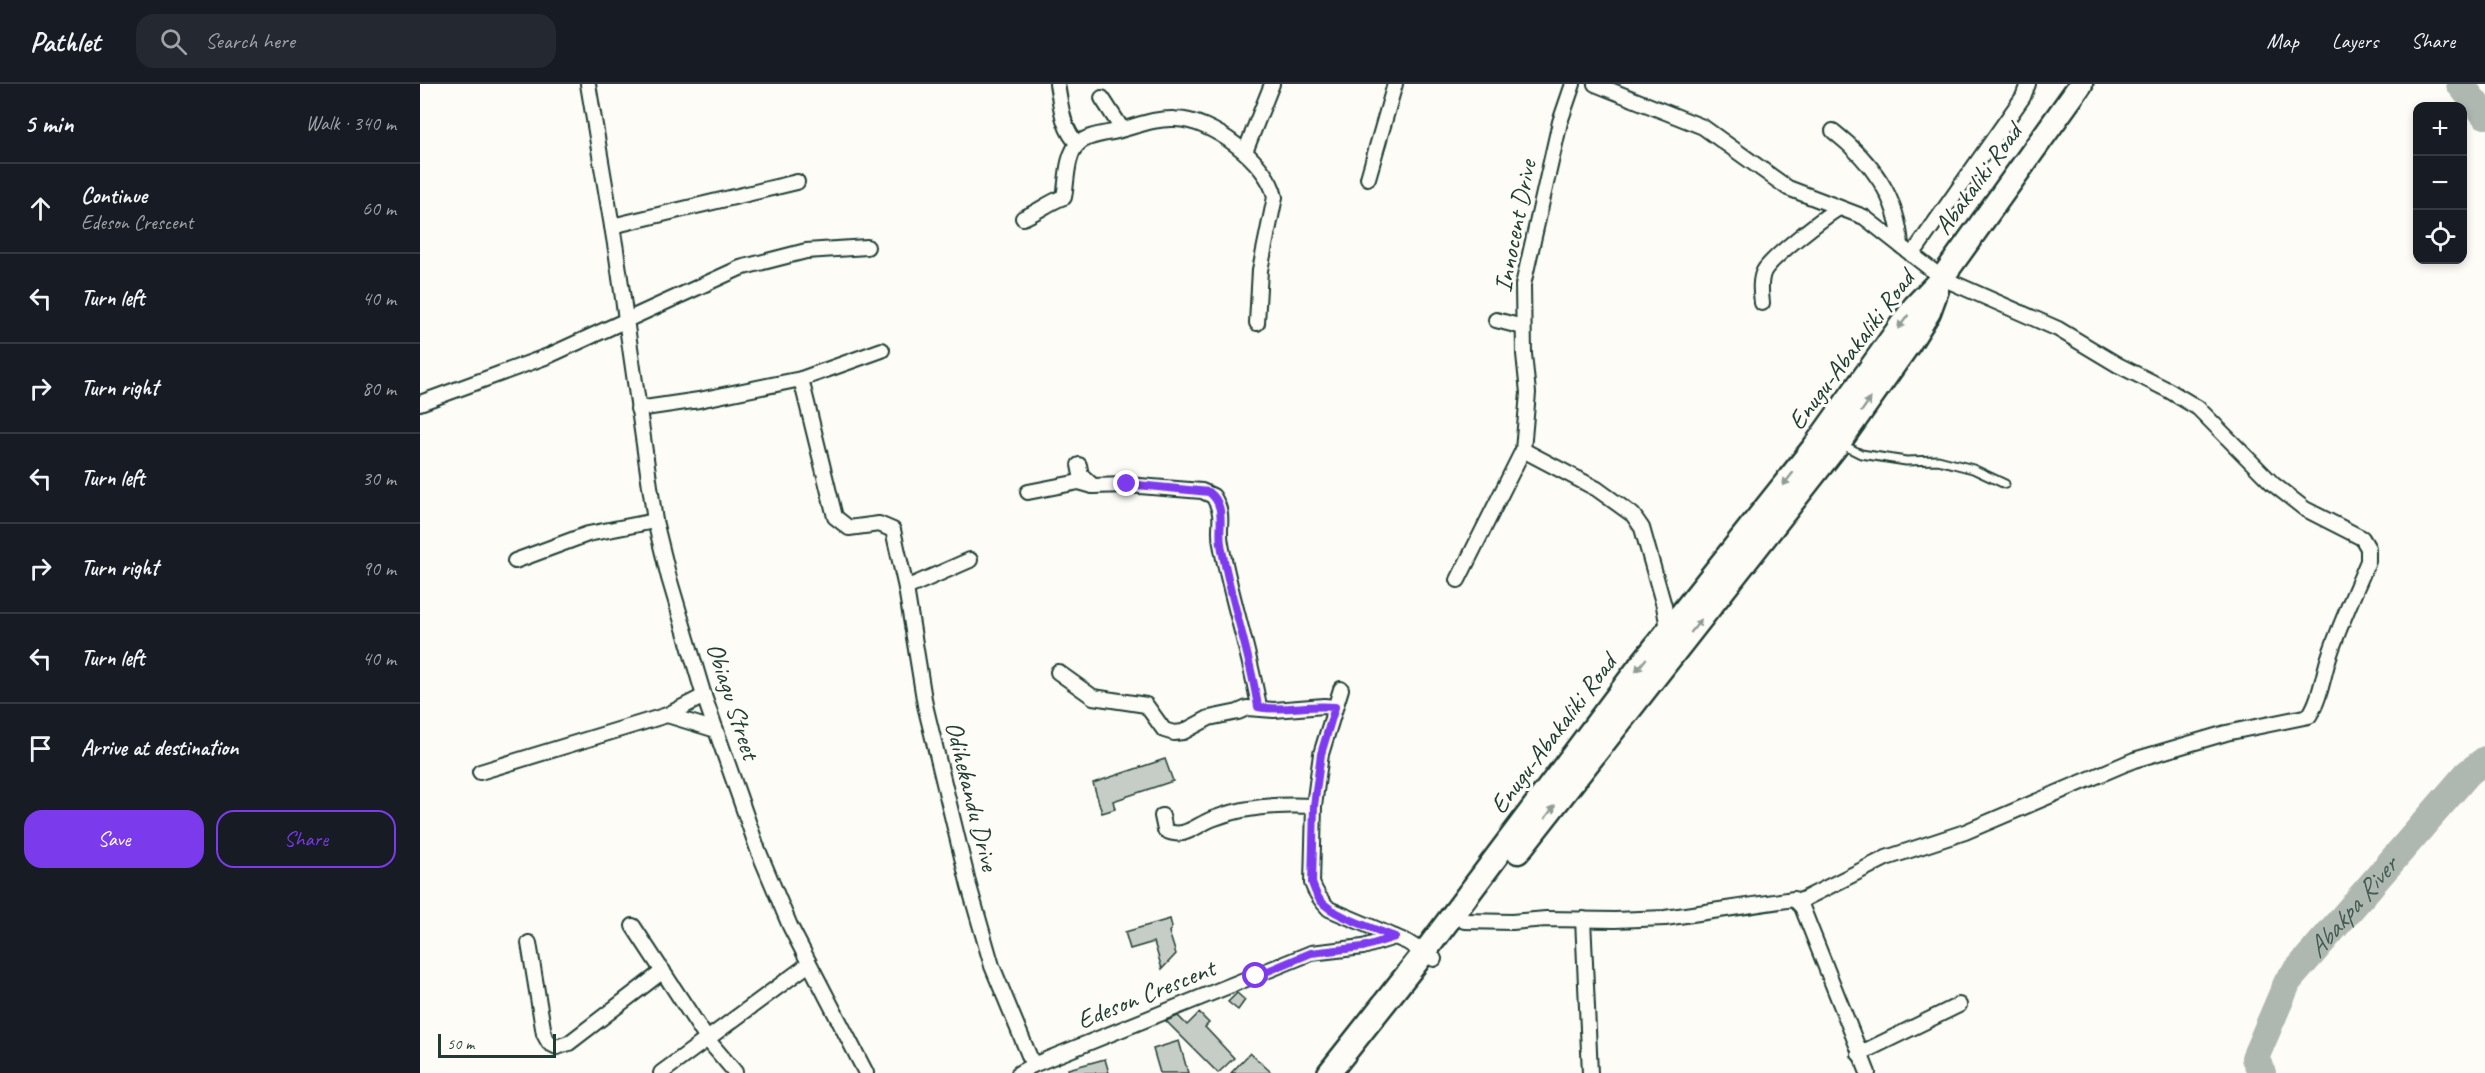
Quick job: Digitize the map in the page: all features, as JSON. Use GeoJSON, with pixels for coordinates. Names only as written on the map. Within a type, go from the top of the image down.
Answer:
{"type":"FeatureCollection","features":[{"type":"Feature","properties":{"kind":"highway","name":"Abakaliki Road"},"geometry":{"type":"LineString","coordinates":[[1942,278],[2081,84]]}},
{"type":"Feature","properties":{"kind":"highway","name":"Enugu-Abakaliki Road"},"geometry":{"type":"LineString","coordinates":[[1329,1073],[1429,956],[1464,921],[1839,443],[1929,312],[1942,278]]}},
{"type":"Feature","properties":{"kind":"highway","name":"Enugu-Abakaliki Road"},"geometry":{"type":"LineString","coordinates":[[1345,1073],[1639,667],[1814,447],[1914,307],[1942,278]]}},
{"type":"Feature","properties":{"kind":"street","name":"Obiagu Street"},"geometry":{"type":"LineString","coordinates":[[588,84],[612,226],[655,521],[669,578],[704,696],[771,882],[809,964],[866,1073]]}},
{"type":"Feature","properties":{"kind":"street"},"geometry":{"type":"LineString","coordinates":[[1058,84],[1062,115],[1070,137],[1078,144]]}},
{"type":"Feature","properties":{"kind":"street"},"geometry":{"type":"LineString","coordinates":[[1245,152],[1272,84]]}},
{"type":"Feature","properties":{"kind":"street"},"geometry":{"type":"LineString","coordinates":[[1368,178],[1395,84]]}},
{"type":"Feature","properties":{"kind":"street","name":"Innocent Drive"},"geometry":{"type":"LineString","coordinates":[[1523,450],[1528,393],[1523,327],[1523,285],[1560,122],[1572,84]]}},
{"type":"Feature","properties":{"kind":"street"},"geometry":{"type":"LineString","coordinates":[[1595,84],[1703,127],[1788,188],[1864,217],[1942,278],[2058,329],[2118,365],[2198,408],[2273,484],[2305,509],[2362,538],[2368,548],[2368,561],[2335,639],[2316,705],[2309,716],[2226,733],[2134,760],[1965,832],[1886,858],[1798,902]]}},
{"type":"Feature","properties":{"kind":"street"},"geometry":{"type":"LineString","coordinates":[[1912,255],[2023,97],[2028,84]]}},
{"type":"Feature","properties":{"kind":"street"},"geometry":{"type":"LineString","coordinates":[[1102,98],[1122,129]]}},
{"type":"Feature","properties":{"kind":"street"},"geometry":{"type":"LineString","coordinates":[[1023,218],[1038,212],[1052,201],[1064,197],[1071,156],[1078,144],[1095,136],[1153,119],[1178,118],[1191,121],[1217,133],[1245,152],[1258,164],[1273,187],[1275,197],[1260,270],[1257,324]]}},
{"type":"Feature","properties":{"kind":"street"},"geometry":{"type":"LineString","coordinates":[[1833,130],[1857,150],[1881,182],[1898,217],[1900,246]]}},
{"type":"Feature","properties":{"kind":"street"},"geometry":{"type":"LineString","coordinates":[[612,226],[797,182]]}},
{"type":"Feature","properties":{"kind":"street"},"geometry":{"type":"LineString","coordinates":[[1762,303],[1760,289],[1764,271],[1823,218],[1839,208]]}},
{"type":"Feature","properties":{"kind":"street"},"geometry":{"type":"LineString","coordinates":[[420,403],[548,356],[740,268],[806,251],[867,247]]}},
{"type":"Feature","properties":{"kind":"street"},"geometry":{"type":"LineString","coordinates":[[1496,320],[1523,327]]}},
{"type":"Feature","properties":{"kind":"street"},"geometry":{"type":"LineString","coordinates":[[638,409],[699,400],[801,379],[882,350]]}},
{"type":"Feature","properties":{"kind":"street","name":"Odihekandu Drive"},"geometry":{"type":"LineString","coordinates":[[801,379],[835,517],[849,528],[879,524],[893,530],[906,588],[925,705],[969,886],[992,966],[1033,1065]]}},
{"type":"Feature","properties":{"kind":"street"},"geometry":{"type":"LineString","coordinates":[[1458,580],[1523,450],[1597,489],[1633,515],[1642,528],[1664,606],[1674,653]]}},
{"type":"Feature","properties":{"kind":"street"},"geometry":{"type":"LineString","coordinates":[[1079,465],[1081,475],[1093,486]]}},
{"type":"Feature","properties":{"kind":"street"},"geometry":{"type":"LineString","coordinates":[[1028,492],[1079,482],[1093,486],[1127,484],[1202,491],[1213,495],[1222,516],[1220,540],[1239,626],[1251,662],[1258,707]]}},
{"type":"Feature","properties":{"kind":"street"},"geometry":{"type":"LineString","coordinates":[[515,561],[588,534],[655,521]]}},
{"type":"Feature","properties":{"kind":"street"},"geometry":{"type":"LineString","coordinates":[[906,588],[970,560]]}},
{"type":"Feature","properties":{"kind":"street"},"geometry":{"type":"LineString","coordinates":[[1058,672],[1094,697],[1146,705],[1164,730],[1169,732],[1183,732],[1209,718],[1246,708],[1258,707],[1274,710],[1335,707]]}},
{"type":"Feature","properties":{"kind":"street"},"geometry":{"type":"LineString","coordinates":[[1341,689],[1321,754],[1314,806],[1312,883],[1320,900],[1329,909],[1395,937],[1429,956]]}},
{"type":"Feature","properties":{"kind":"street"},"geometry":{"type":"LineString","coordinates":[[480,772],[667,715],[704,696]]}},
{"type":"Feature","properties":{"kind":"street"},"geometry":{"type":"LineString","coordinates":[[667,715],[716,730]]}},
{"type":"Feature","properties":{"kind":"street"},"geometry":{"type":"LineString","coordinates":[[1162,816],[1165,830],[1173,834],[1183,834],[1215,818],[1258,807],[1314,806]]}},
{"type":"Feature","properties":{"kind":"street"},"geometry":{"type":"LineString","coordinates":[[1464,921],[1665,918],[1794,899],[1798,902],[1858,1054],[1868,1073]]}},
{"type":"Feature","properties":{"kind":"street"},"geometry":{"type":"LineString","coordinates":[[1583,919],[1590,1073]]}},
{"type":"Feature","properties":{"kind":"street"},"geometry":{"type":"LineString","coordinates":[[633,927],[707,1039],[735,1072]]}},
{"type":"Feature","properties":{"kind":"street","name":"Edeson Crescent"},"geometry":{"type":"LineString","coordinates":[[1019,1073],[1033,1065],[1311,953],[1363,947],[1395,937]]}},
{"type":"Feature","properties":{"kind":"street"},"geometry":{"type":"LineString","coordinates":[[529,943],[544,1034],[549,1044],[557,1047],[568,1043],[663,971]]}},
{"type":"Feature","properties":{"kind":"street"},"geometry":{"type":"LineString","coordinates":[[661,1073],[809,964]]}},
{"type":"Feature","properties":{"kind":"street"},"geometry":{"type":"LineString","coordinates":[[1858,1054],[1959,1005]]}},
{"type":"Feature","properties":{"kind":"lane"},"geometry":{"type":"LineString","coordinates":[[1839,443],[1861,454],[1906,461],[1938,460],[1962,466],[2005,484]]}},
{"type":"Feature","properties":{"kind":"building"},"geometry":{"type":"Polygon","coordinates":[[[1165,759],[1173,781],[1113,801],[1115,809],[1102,813],[1093,783],[1165,759]]]}},
{"type":"Feature","properties":{"kind":"building"},"geometry":{"type":"Polygon","coordinates":[[[1170,919],[1172,927],[1169,932],[1176,954],[1162,969],[1154,942],[1130,949],[1125,932],[1170,919]]]}},
{"type":"Feature","properties":{"kind":"building"},"geometry":{"type":"Polygon","coordinates":[[[1237,993],[1245,1000],[1238,1010],[1228,1002],[1237,993]]]}},
{"type":"Feature","properties":{"kind":"building"},"geometry":{"type":"Polygon","coordinates":[[[1199,1013],[1209,1023],[1205,1027],[1234,1058],[1218,1073],[1166,1021],[1178,1016],[1187,1025],[1199,1013]]]}},
{"type":"Feature","properties":{"kind":"building"},"geometry":{"type":"Polygon","coordinates":[[[1179,1041],[1188,1073],[1160,1073],[1153,1049],[1179,1041]]]}},
{"type":"Feature","properties":{"kind":"building"},"geometry":{"type":"Polygon","coordinates":[[[1250,1053],[1272,1073],[1231,1073],[1250,1053]]]}},
{"type":"Feature","properties":{"kind":"building"},"geometry":{"type":"Polygon","coordinates":[[[1105,1059],[1109,1073],[1069,1073],[1068,1069],[1105,1059]]]}},
{"type":"Feature","properties":{"kind":"waterway","name":"Abakpa River"},"geometry":{"type":"LineString","coordinates":[[2460,84],[2485,115]]}},
{"type":"Feature","properties":{"kind":"waterway","name":"Abakpa River"},"geometry":{"type":"LineString","coordinates":[[2262,1073],[2255,1058],[2288,981],[2468,773],[2485,760]]}},
{"type":"Feature","properties":{"kind":"route"},"geometry":{"type":"LineString","coordinates":[[1127,484],[1202,491],[1213,495],[1222,516],[1220,540],[1239,626],[1251,662],[1258,707],[1296,710],[1309,707],[1335,707],[1321,754],[1314,806],[1312,883],[1320,900],[1329,909],[1395,937],[1363,947],[1311,953],[1256,976]]}}]}
